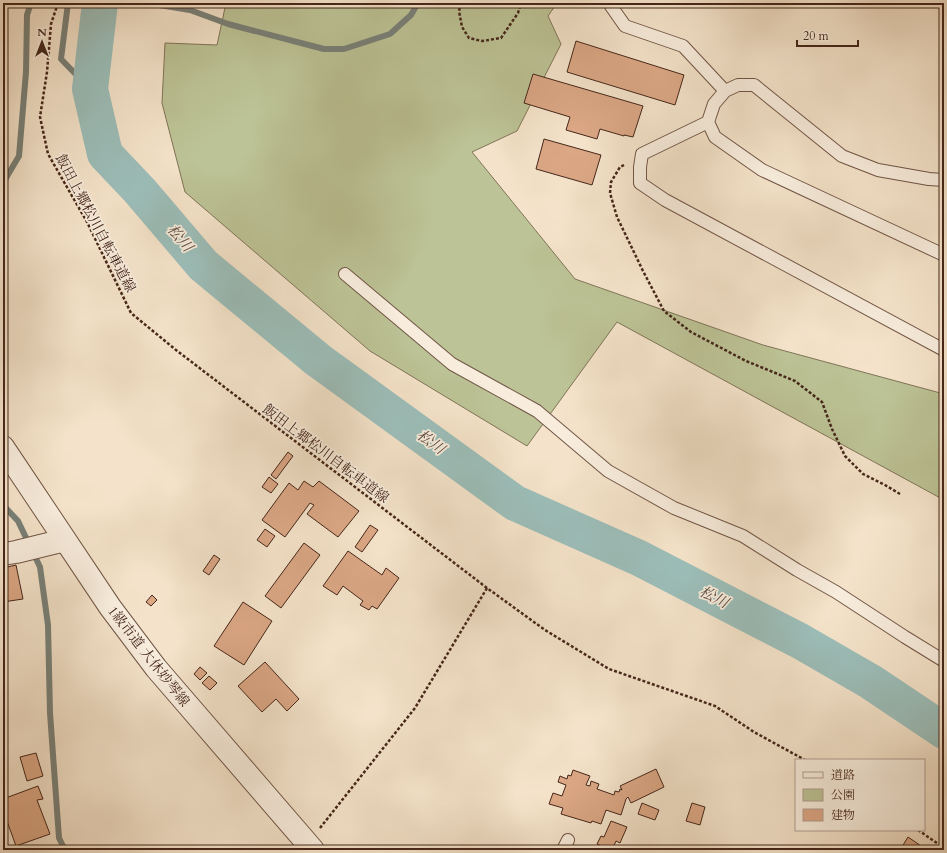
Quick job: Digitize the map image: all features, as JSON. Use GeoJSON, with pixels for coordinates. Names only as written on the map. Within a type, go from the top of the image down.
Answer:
{"type":"FeatureCollection","features":[{"type":"Feature","properties":{"kind":"street","name":"1級市道 大休妙琴線"},"geometry":{"type":"LineString","coordinates":[[3,447],[110,607],[156,668],[310,847]]}},
{"type":"Feature","properties":{"kind":"street"},"geometry":{"type":"LineString","coordinates":[[10,553],[65,540]]}},
{"type":"Feature","properties":{"kind":"lane"},"geometry":{"type":"LineString","coordinates":[[613,3],[611,6],[625,26],[683,46],[725,91]]}},
{"type":"Feature","properties":{"kind":"lane"},"geometry":{"type":"LineString","coordinates":[[944,180],[929,179],[878,170],[842,156],[754,85],[738,85],[725,91],[714,104],[708,122],[715,137],[762,170],[944,255]]}},
{"type":"Feature","properties":{"kind":"lane"},"geometry":{"type":"LineString","coordinates":[[708,122],[642,154],[640,183],[665,200],[944,350]]}},
{"type":"Feature","properties":{"kind":"lane"},"geometry":{"type":"LineString","coordinates":[[345,274],[452,364],[537,411],[608,471],[674,508],[743,536],[797,570],[836,592],[944,661]]}},
{"type":"Feature","properties":{"kind":"path","name":"飯田上郷松川自転車道線"},"geometry":{"type":"LineString","coordinates":[[58,3],[51,24],[47,72],[40,117],[48,154],[87,222],[131,313],[182,355],[487,588],[545,630],[609,669],[715,706],[754,732],[802,759]]}},
{"type":"Feature","properties":{"kind":"path"},"geometry":{"type":"LineString","coordinates":[[461,3],[459,11],[462,27],[469,38],[482,41],[501,38],[518,13],[521,3]]}},
{"type":"Feature","properties":{"kind":"path"},"geometry":{"type":"LineString","coordinates":[[642,154],[620,167],[611,182],[610,193],[617,217],[642,271],[664,311],[691,332],[746,361],[796,381],[822,402],[832,429],[845,456],[863,474],[900,494]]}},
{"type":"Feature","properties":{"kind":"path"},"geometry":{"type":"LineString","coordinates":[[310,847],[415,708],[487,588]]}},
{"type":"Feature","properties":{"kind":"path"},"geometry":{"type":"LineString","coordinates":[[919,831],[944,848]]}},
{"type":"Feature","properties":{"kind":"green space"},"geometry":{"type":"Polygon","coordinates":[[[226,3],[557,3],[548,16],[561,44],[517,131],[472,152],[575,279],[763,345],[944,394],[944,500],[617,322],[527,446],[370,351],[185,192],[162,103],[165,43],[217,45],[226,3]]]}},
{"type":"Feature","properties":{"kind":"building"},"geometry":{"type":"Polygon","coordinates":[[[576,41],[684,75],[675,105],[567,72],[576,41]]]}},
{"type":"Feature","properties":{"kind":"building"},"geometry":{"type":"Polygon","coordinates":[[[533,74],[643,106],[633,137],[600,129],[597,139],[566,130],[570,117],[524,103],[533,74]]]}},
{"type":"Feature","properties":{"kind":"building"},"geometry":{"type":"Polygon","coordinates":[[[544,139],[601,155],[592,185],[536,169],[544,139]]]}},
{"type":"Feature","properties":{"kind":"building"},"geometry":{"type":"Polygon","coordinates":[[[288,452],[293,456],[276,479],[271,475],[288,452]]]}},
{"type":"Feature","properties":{"kind":"building"},"geometry":{"type":"Polygon","coordinates":[[[269,477],[278,484],[271,493],[262,487],[269,477]]]}},
{"type":"Feature","properties":{"kind":"building"},"geometry":{"type":"Polygon","coordinates":[[[304,481],[313,487],[319,481],[359,511],[338,537],[307,514],[314,505],[310,503],[285,537],[262,520],[289,483],[298,490],[304,481]]]}},
{"type":"Feature","properties":{"kind":"building"},"geometry":{"type":"Polygon","coordinates":[[[370,525],[378,530],[362,552],[355,547],[370,525]]]}},
{"type":"Feature","properties":{"kind":"building"},"geometry":{"type":"Polygon","coordinates":[[[265,529],[275,536],[267,547],[257,540],[265,529]]]}},
{"type":"Feature","properties":{"kind":"building"},"geometry":{"type":"Polygon","coordinates":[[[304,543],[320,555],[281,608],[265,596],[304,543]]]}},
{"type":"Feature","properties":{"kind":"building"},"geometry":{"type":"Polygon","coordinates":[[[348,551],[382,575],[386,568],[399,578],[377,609],[372,606],[369,610],[360,605],[363,601],[343,586],[337,595],[323,586],[348,551]]]}},
{"type":"Feature","properties":{"kind":"building"},"geometry":{"type":"Polygon","coordinates":[[[214,555],[220,559],[209,575],[203,571],[214,555]]]}},
{"type":"Feature","properties":{"kind":"building"},"geometry":{"type":"Polygon","coordinates":[[[16,565],[23,599],[3,602],[3,568],[16,565]]]}},
{"type":"Feature","properties":{"kind":"building"},"geometry":{"type":"Polygon","coordinates":[[[152,595],[157,600],[151,606],[146,602],[152,595]]]}},
{"type":"Feature","properties":{"kind":"building"},"geometry":{"type":"Polygon","coordinates":[[[243,602],[272,621],[244,665],[214,646],[243,602]]]}},
{"type":"Feature","properties":{"kind":"building"},"geometry":{"type":"Polygon","coordinates":[[[265,662],[299,699],[287,711],[276,699],[262,712],[238,686],[265,662]]]}},
{"type":"Feature","properties":{"kind":"building"},"geometry":{"type":"Polygon","coordinates":[[[200,667],[207,673],[200,680],[194,674],[200,667]]]}},
{"type":"Feature","properties":{"kind":"building"},"geometry":{"type":"Polygon","coordinates":[[[209,676],[217,683],[210,690],[202,683],[209,676]]]}},
{"type":"Feature","properties":{"kind":"building"},"geometry":{"type":"Polygon","coordinates":[[[36,753],[43,776],[27,781],[20,757],[36,753]]]}},
{"type":"Feature","properties":{"kind":"building"},"geometry":{"type":"Polygon","coordinates":[[[656,769],[664,787],[631,803],[628,797],[621,815],[606,810],[601,824],[592,821],[591,823],[561,814],[563,808],[549,804],[553,793],[562,796],[566,785],[558,782],[560,776],[567,779],[568,775],[571,776],[573,770],[590,776],[586,785],[590,786],[591,781],[599,784],[597,789],[614,795],[615,791],[619,792],[620,789],[622,790],[620,786],[656,769]]]}},
{"type":"Feature","properties":{"kind":"building"},"geometry":{"type":"Polygon","coordinates":[[[38,786],[43,799],[37,800],[50,834],[16,846],[3,810],[3,799],[38,786]]]}},
{"type":"Feature","properties":{"kind":"building"},"geometry":{"type":"Polygon","coordinates":[[[642,803],[659,810],[655,820],[638,814],[642,803]]]}},
{"type":"Feature","properties":{"kind":"building"},"geometry":{"type":"Polygon","coordinates":[[[692,803],[705,807],[700,825],[686,821],[692,803]]]}},
{"type":"Feature","properties":{"kind":"building"},"geometry":{"type":"Polygon","coordinates":[[[611,821],[627,827],[620,843],[616,841],[612,850],[597,844],[601,836],[604,837],[611,821]]]}},
{"type":"Feature","properties":{"kind":"building"},"geometry":{"type":"Polygon","coordinates":[[[908,837],[927,850],[900,850],[908,837]]]}},
{"type":"Feature","properties":{"kind":"waterway"},"geometry":{"type":"LineString","coordinates":[[3,183],[19,156],[26,72],[27,15],[31,3]]}},
{"type":"Feature","properties":{"kind":"waterway"},"geometry":{"type":"LineString","coordinates":[[68,3],[61,59],[90,89]]}},
{"type":"Feature","properties":{"kind":"waterway","name":"松川"},"geometry":{"type":"LineString","coordinates":[[100,3],[90,89],[105,154],[140,191],[203,265],[318,360],[515,503],[639,558],[800,641],[871,682],[944,731]]}},
{"type":"Feature","properties":{"kind":"waterway"},"geometry":{"type":"LineString","coordinates":[[147,3],[190,10],[228,24],[324,49],[344,49],[390,34],[411,15],[418,3]]}},
{"type":"Feature","properties":{"kind":"waterway"},"geometry":{"type":"LineString","coordinates":[[3,505],[18,521],[40,567],[48,625],[50,713],[59,838],[65,850]]}}]}
